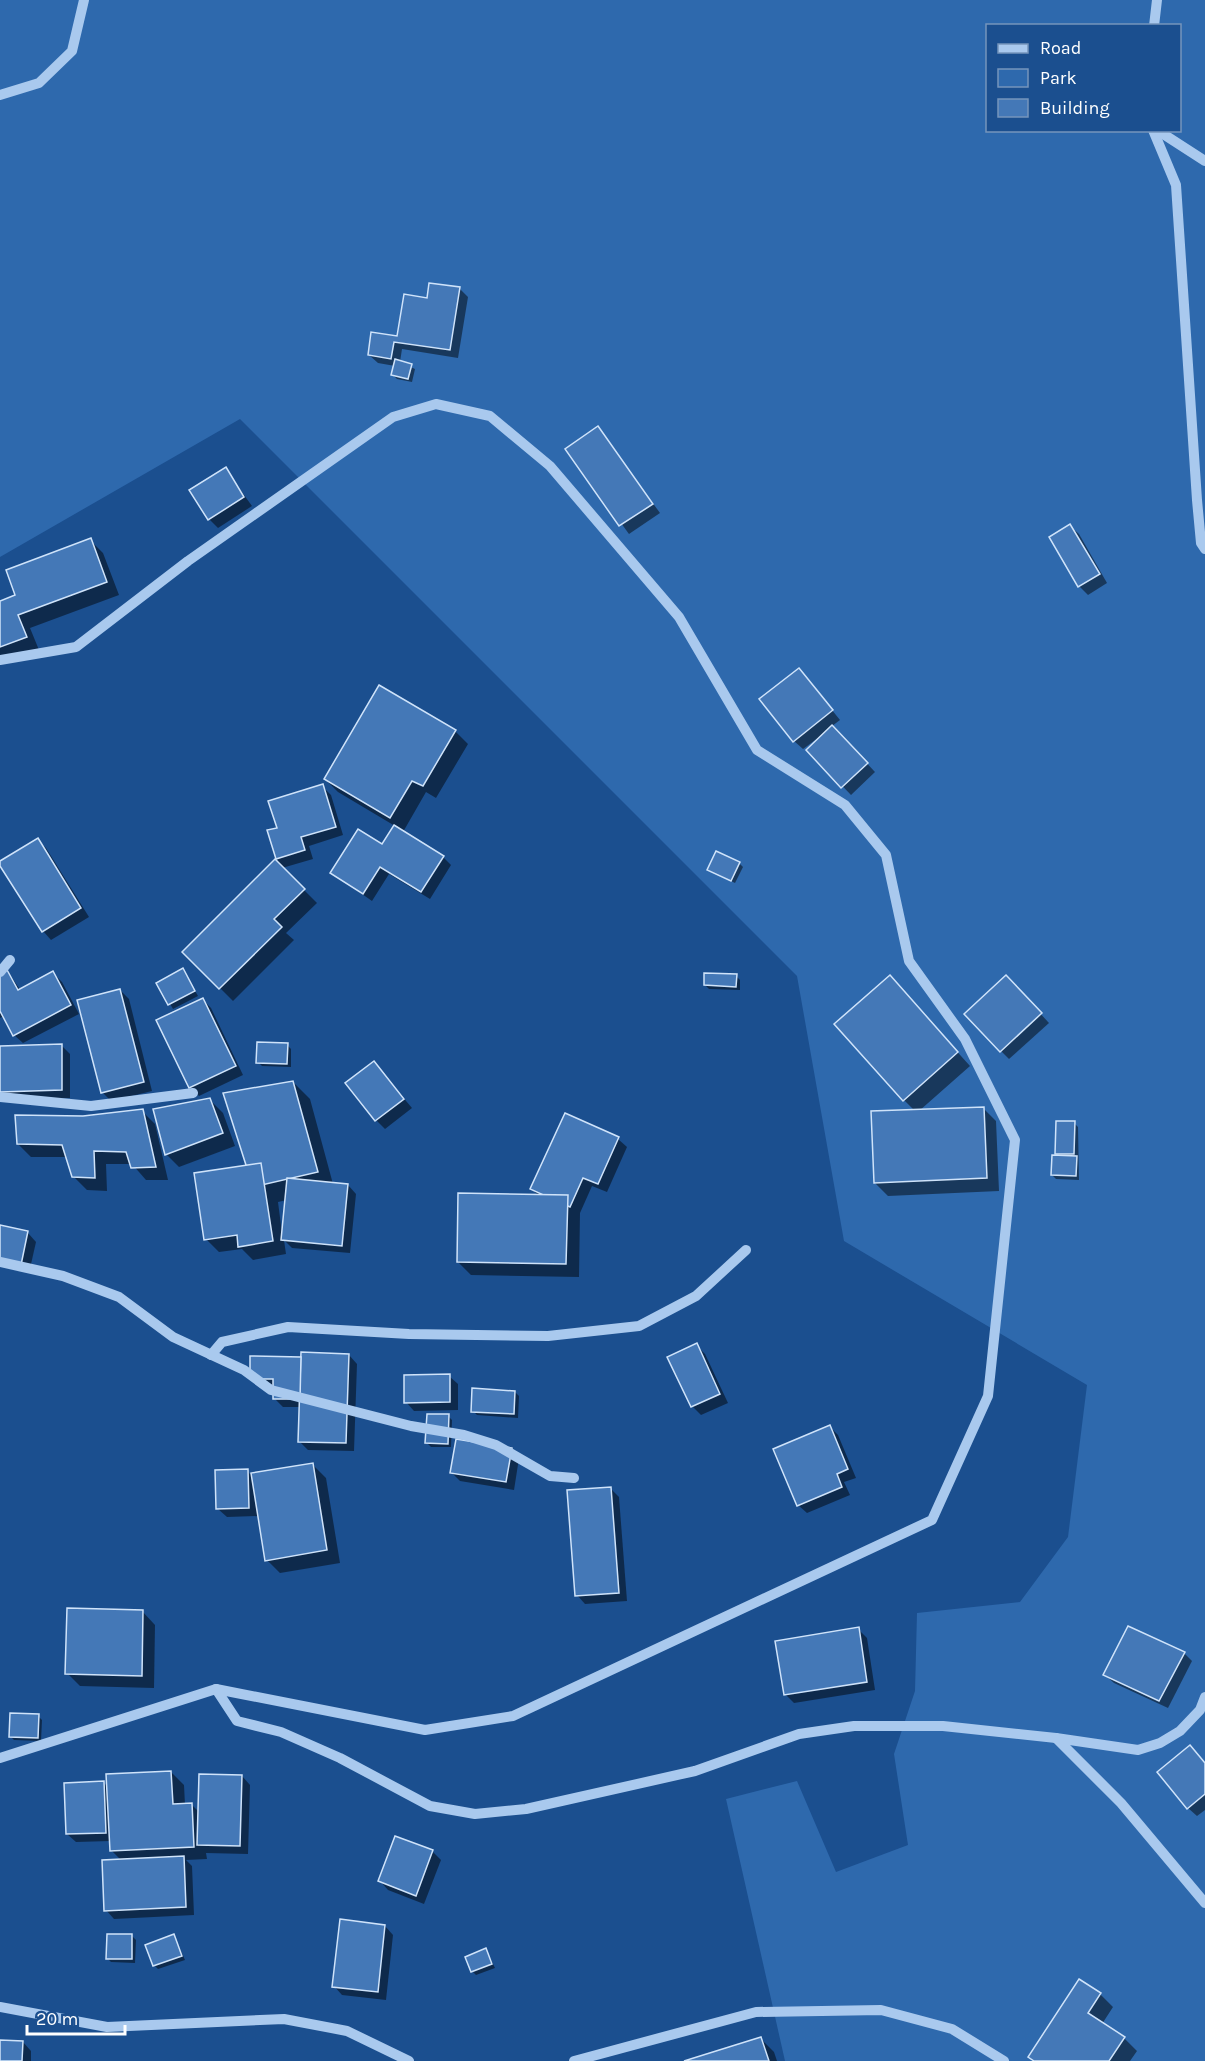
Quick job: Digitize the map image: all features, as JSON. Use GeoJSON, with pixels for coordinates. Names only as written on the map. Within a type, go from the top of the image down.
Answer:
{"type":"FeatureCollection","features":[{"type":"Feature","properties":{"kind":"street"},"geometry":{"type":"LineString","coordinates":[[0,95],[39,83],[72,51],[84,0]]}},
{"type":"Feature","properties":{"kind":"street"},"geometry":{"type":"LineString","coordinates":[[1154,24],[1157,0]]}},
{"type":"Feature","properties":{"kind":"street"},"geometry":{"type":"LineString","coordinates":[[1153,132],[1176,185],[1197,500],[1201,543],[1205,549]]}},
{"type":"Feature","properties":{"kind":"street"},"geometry":{"type":"LineString","coordinates":[[1160,132],[1205,161]]}},
{"type":"Feature","properties":{"kind":"street"},"geometry":{"type":"LineString","coordinates":[[0,660],[76,647],[188,561],[393,417],[436,404],[490,416],[550,466],[679,617],[758,750],[845,805],[886,855],[909,961],[965,1039],[1015,1140],[988,1396],[932,1520],[513,1716],[424,1730],[216,1689],[0,1758]]}},
{"type":"Feature","properties":{"kind":"street"},"geometry":{"type":"LineString","coordinates":[[0,972],[10,960]]}},
{"type":"Feature","properties":{"kind":"street"},"geometry":{"type":"LineString","coordinates":[[0,1097],[91,1106],[193,1093]]}},
{"type":"Feature","properties":{"kind":"street"},"geometry":{"type":"LineString","coordinates":[[211,1355],[222,1342],[288,1327],[409,1334],[548,1336],[639,1326],[696,1296],[746,1250]]}},
{"type":"Feature","properties":{"kind":"street"},"geometry":{"type":"LineString","coordinates":[[0,1262],[63,1276],[118,1298],[173,1337],[244,1370],[271,1390],[411,1426],[464,1435],[496,1444],[550,1476],[574,1478]]}},
{"type":"Feature","properties":{"kind":"street"},"geometry":{"type":"LineString","coordinates":[[216,1689],[237,1721],[281,1732],[340,1758],[430,1806],[476,1814],[526,1809],[695,1771],[753,1748],[799,1734],[855,1726],[943,1726],[1056,1738],[1138,1750],[1160,1743],[1180,1731],[1200,1710],[1205,1696]]}},
{"type":"Feature","properties":{"kind":"street"},"geometry":{"type":"LineString","coordinates":[[1056,1738],[1121,1803],[1205,1903]]}},
{"type":"Feature","properties":{"kind":"street"},"geometry":{"type":"LineString","coordinates":[[0,2007],[107,2027],[284,2019],[347,2031],[409,2061]]}},
{"type":"Feature","properties":{"kind":"street"},"geometry":{"type":"LineString","coordinates":[[574,2061],[756,2012],[881,2010],[952,2029],[1004,2061]]}},
{"type":"Feature","properties":{"kind":"green space"},"geometry":{"type":"Polygon","coordinates":[[[0,0],[1205,0],[1205,2061],[785,2061],[726,1799],[797,1781],[836,1872],[908,1845],[894,1754],[915,1691],[917,1613],[1020,1602],[1068,1537],[1087,1385],[844,1241],[797,976],[240,419],[0,557],[0,0]]]}},
{"type":"Feature","properties":{"kind":"building"},"geometry":{"type":"Polygon","coordinates":[[[429,283],[460,287],[450,350],[394,342],[391,359],[368,355],[371,332],[397,336],[404,294],[427,298],[429,283]]]}},
{"type":"Feature","properties":{"kind":"building"},"geometry":{"type":"Polygon","coordinates":[[[395,359],[412,364],[408,379],[391,375],[395,359]]]}},
{"type":"Feature","properties":{"kind":"building"},"geometry":{"type":"Polygon","coordinates":[[[598,426],[653,504],[619,526],[565,449],[598,426]]]}},
{"type":"Feature","properties":{"kind":"building"},"geometry":{"type":"Polygon","coordinates":[[[226,467],[244,497],[208,520],[189,490],[226,467]]]}},
{"type":"Feature","properties":{"kind":"building"},"geometry":{"type":"Polygon","coordinates":[[[1070,524],[1100,574],[1078,587],[1049,537],[1070,524]]]}},
{"type":"Feature","properties":{"kind":"building"},"geometry":{"type":"Polygon","coordinates":[[[91,538],[107,582],[18,615],[27,637],[0,647],[0,601],[15,595],[6,570],[91,538]]]}},
{"type":"Feature","properties":{"kind":"building"},"geometry":{"type":"Polygon","coordinates":[[[799,668],[833,710],[793,742],[759,699],[799,668]]]}},
{"type":"Feature","properties":{"kind":"building"},"geometry":{"type":"Polygon","coordinates":[[[379,685],[456,730],[423,786],[412,781],[390,818],[324,779],[379,685]]]}},
{"type":"Feature","properties":{"kind":"building"},"geometry":{"type":"Polygon","coordinates":[[[832,725],[868,763],[841,788],[806,750],[832,725]]]}},
{"type":"Feature","properties":{"kind":"building"},"geometry":{"type":"Polygon","coordinates":[[[323,784],[336,827],[301,837],[305,850],[276,859],[267,830],[277,828],[268,801],[323,784]]]}},
{"type":"Feature","properties":{"kind":"building"},"geometry":{"type":"Polygon","coordinates":[[[394,825],[444,856],[421,892],[380,867],[363,894],[330,873],[358,829],[382,844],[394,825]]]}},
{"type":"Feature","properties":{"kind":"building"},"geometry":{"type":"Polygon","coordinates":[[[38,838],[81,908],[42,932],[0,866],[0,861],[38,838]]]}},
{"type":"Feature","properties":{"kind":"building"},"geometry":{"type":"Polygon","coordinates":[[[716,851],[740,862],[731,881],[707,870],[716,851]]]}},
{"type":"Feature","properties":{"kind":"building"},"geometry":{"type":"Polygon","coordinates":[[[275,859],[305,889],[274,919],[282,927],[219,989],[182,952],[275,859]]]}},
{"type":"Feature","properties":{"kind":"building"},"geometry":{"type":"Polygon","coordinates":[[[6,968],[18,990],[53,971],[71,1005],[13,1036],[0,1011],[0,971],[6,968]]]}},
{"type":"Feature","properties":{"kind":"building"},"geometry":{"type":"Polygon","coordinates":[[[183,968],[195,991],[168,1005],[156,983],[183,968]]]}},
{"type":"Feature","properties":{"kind":"building"},"geometry":{"type":"Polygon","coordinates":[[[704,973],[737,974],[736,987],[704,985],[704,973]]]}},
{"type":"Feature","properties":{"kind":"building"},"geometry":{"type":"Polygon","coordinates":[[[890,975],[958,1052],[903,1101],[834,1024],[890,975]]]}},
{"type":"Feature","properties":{"kind":"building"},"geometry":{"type":"Polygon","coordinates":[[[1006,975],[1042,1013],[1000,1052],[964,1014],[1006,975]]]}},
{"type":"Feature","properties":{"kind":"building"},"geometry":{"type":"Polygon","coordinates":[[[120,989],[144,1082],[101,1093],[77,1000],[120,989]]]}},
{"type":"Feature","properties":{"kind":"building"},"geometry":{"type":"Polygon","coordinates":[[[203,998],[236,1066],[189,1088],[156,1020],[203,998]]]}},
{"type":"Feature","properties":{"kind":"building"},"geometry":{"type":"Polygon","coordinates":[[[257,1042],[288,1043],[287,1064],[256,1063],[257,1042]]]}},
{"type":"Feature","properties":{"kind":"building"},"geometry":{"type":"Polygon","coordinates":[[[62,1044],[62,1090],[0,1092],[0,1046],[62,1044]]]}},
{"type":"Feature","properties":{"kind":"building"},"geometry":{"type":"Polygon","coordinates":[[[374,1061],[404,1099],[375,1121],[345,1083],[374,1061]]]}},
{"type":"Feature","properties":{"kind":"building"},"geometry":{"type":"Polygon","coordinates":[[[293,1081],[318,1172],[253,1187],[223,1093],[293,1081]]]}},
{"type":"Feature","properties":{"kind":"building"},"geometry":{"type":"Polygon","coordinates":[[[210,1098],[223,1133],[165,1155],[153,1109],[210,1098]]]}},
{"type":"Feature","properties":{"kind":"building"},"geometry":{"type":"Polygon","coordinates":[[[984,1107],[987,1178],[874,1183],[871,1111],[984,1107]]]}},
{"type":"Feature","properties":{"kind":"building"},"geometry":{"type":"Polygon","coordinates":[[[143,1109],[156,1167],[131,1168],[126,1152],[94,1151],[95,1178],[72,1177],[62,1145],[17,1144],[15,1115],[83,1116],[143,1109]]]}},
{"type":"Feature","properties":{"kind":"building"},"geometry":{"type":"Polygon","coordinates":[[[565,1113],[619,1137],[598,1184],[583,1178],[570,1207],[530,1189],[565,1113]]]}},
{"type":"Feature","properties":{"kind":"building"},"geometry":{"type":"Polygon","coordinates":[[[1056,1121],[1075,1121],[1074,1154],[1055,1154],[1056,1121]]]}},
{"type":"Feature","properties":{"kind":"building"},"geometry":{"type":"Polygon","coordinates":[[[1052,1155],[1077,1156],[1076,1176],[1051,1175],[1052,1155]]]}},
{"type":"Feature","properties":{"kind":"building"},"geometry":{"type":"Polygon","coordinates":[[[261,1163],[273,1241],[238,1247],[237,1235],[204,1240],[194,1173],[261,1163]]]}},
{"type":"Feature","properties":{"kind":"building"},"geometry":{"type":"Polygon","coordinates":[[[287,1178],[348,1184],[342,1246],[281,1240],[287,1178]]]}},
{"type":"Feature","properties":{"kind":"building"},"geometry":{"type":"Polygon","coordinates":[[[458,1193],[568,1195],[566,1264],[457,1262],[458,1193]]]}},
{"type":"Feature","properties":{"kind":"building"},"geometry":{"type":"Polygon","coordinates":[[[0,1225],[28,1231],[21,1265],[0,1260],[0,1225]]]}},
{"type":"Feature","properties":{"kind":"building"},"geometry":{"type":"Polygon","coordinates":[[[697,1343],[720,1394],[691,1407],[667,1357],[697,1343]]]}},
{"type":"Feature","properties":{"kind":"building"},"geometry":{"type":"Polygon","coordinates":[[[301,1352],[349,1354],[346,1443],[298,1442],[301,1352]]]}},
{"type":"Feature","properties":{"kind":"building"},"geometry":{"type":"Polygon","coordinates":[[[250,1356],[301,1357],[300,1399],[273,1399],[273,1379],[250,1379],[250,1356]]]}},
{"type":"Feature","properties":{"kind":"building"},"geometry":{"type":"Polygon","coordinates":[[[450,1374],[450,1402],[404,1403],[404,1375],[450,1374]]]}},
{"type":"Feature","properties":{"kind":"building"},"geometry":{"type":"Polygon","coordinates":[[[472,1388],[515,1391],[514,1414],[471,1412],[472,1388]]]}},
{"type":"Feature","properties":{"kind":"building"},"geometry":{"type":"Polygon","coordinates":[[[427,1414],[449,1414],[448,1444],[425,1443],[427,1414]]]}},
{"type":"Feature","properties":{"kind":"building"},"geometry":{"type":"Polygon","coordinates":[[[830,1425],[848,1469],[837,1474],[842,1487],[797,1506],[773,1449],[830,1425]]]}},
{"type":"Feature","properties":{"kind":"building"},"geometry":{"type":"Polygon","coordinates":[[[456,1439],[512,1448],[506,1482],[450,1473],[456,1439]]]}},
{"type":"Feature","properties":{"kind":"building"},"geometry":{"type":"Polygon","coordinates":[[[313,1463],[327,1550],[265,1561],[251,1473],[313,1463]]]}},
{"type":"Feature","properties":{"kind":"building"},"geometry":{"type":"Polygon","coordinates":[[[248,1469],[249,1508],[216,1509],[215,1470],[248,1469]]]}},
{"type":"Feature","properties":{"kind":"building"},"geometry":{"type":"Polygon","coordinates":[[[611,1487],[619,1593],[575,1596],[567,1490],[611,1487]]]}},
{"type":"Feature","properties":{"kind":"building"},"geometry":{"type":"Polygon","coordinates":[[[67,1608],[143,1610],[142,1676],[65,1674],[67,1608]]]}},
{"type":"Feature","properties":{"kind":"building"},"geometry":{"type":"Polygon","coordinates":[[[1128,1626],[1185,1652],[1159,1701],[1103,1675],[1128,1626]]]}},
{"type":"Feature","properties":{"kind":"building"},"geometry":{"type":"Polygon","coordinates":[[[859,1627],[867,1682],[784,1695],[775,1641],[859,1627]]]}},
{"type":"Feature","properties":{"kind":"building"},"geometry":{"type":"Polygon","coordinates":[[[10,1713],[39,1714],[38,1738],[9,1737],[10,1713]]]}},
{"type":"Feature","properties":{"kind":"building"},"geometry":{"type":"Polygon","coordinates":[[[1190,1745],[1205,1763],[1205,1794],[1187,1809],[1157,1772],[1190,1745]]]}},
{"type":"Feature","properties":{"kind":"building"},"geometry":{"type":"Polygon","coordinates":[[[171,1771],[173,1804],[192,1803],[194,1847],[110,1851],[106,1774],[171,1771]]]}},
{"type":"Feature","properties":{"kind":"building"},"geometry":{"type":"Polygon","coordinates":[[[199,1774],[242,1775],[240,1846],[197,1845],[199,1774]]]}},
{"type":"Feature","properties":{"kind":"building"},"geometry":{"type":"Polygon","coordinates":[[[104,1781],[106,1833],[66,1834],[64,1783],[104,1781]]]}},
{"type":"Feature","properties":{"kind":"building"},"geometry":{"type":"Polygon","coordinates":[[[395,1836],[433,1850],[416,1896],[378,1881],[395,1836]]]}},
{"type":"Feature","properties":{"kind":"building"},"geometry":{"type":"Polygon","coordinates":[[[184,1856],[186,1907],[104,1911],[102,1860],[184,1856]]]}},
{"type":"Feature","properties":{"kind":"building"},"geometry":{"type":"Polygon","coordinates":[[[340,1919],[385,1925],[378,1992],[332,1987],[340,1919]]]}},
{"type":"Feature","properties":{"kind":"building"},"geometry":{"type":"Polygon","coordinates":[[[107,1934],[132,1934],[132,1959],[106,1959],[107,1934]]]}},
{"type":"Feature","properties":{"kind":"building"},"geometry":{"type":"Polygon","coordinates":[[[174,1934],[182,1956],[153,1966],[145,1945],[174,1934]]]}},
{"type":"Feature","properties":{"kind":"building"},"geometry":{"type":"Polygon","coordinates":[[[486,1948],[492,1964],[471,1972],[465,1957],[486,1948]]]}},
{"type":"Feature","properties":{"kind":"building"},"geometry":{"type":"Polygon","coordinates":[[[1079,1979],[1101,1993],[1088,2013],[1125,2037],[1109,2061],[1034,2061],[1028,2057],[1079,1979]]]}},
{"type":"Feature","properties":{"kind":"building"},"geometry":{"type":"Polygon","coordinates":[[[761,2037],[769,2061],[684,2061],[761,2037]]]}},
{"type":"Feature","properties":{"kind":"building"},"geometry":{"type":"Polygon","coordinates":[[[0,2040],[23,2041],[22,2061],[0,2061],[0,2040]]]}}]}
